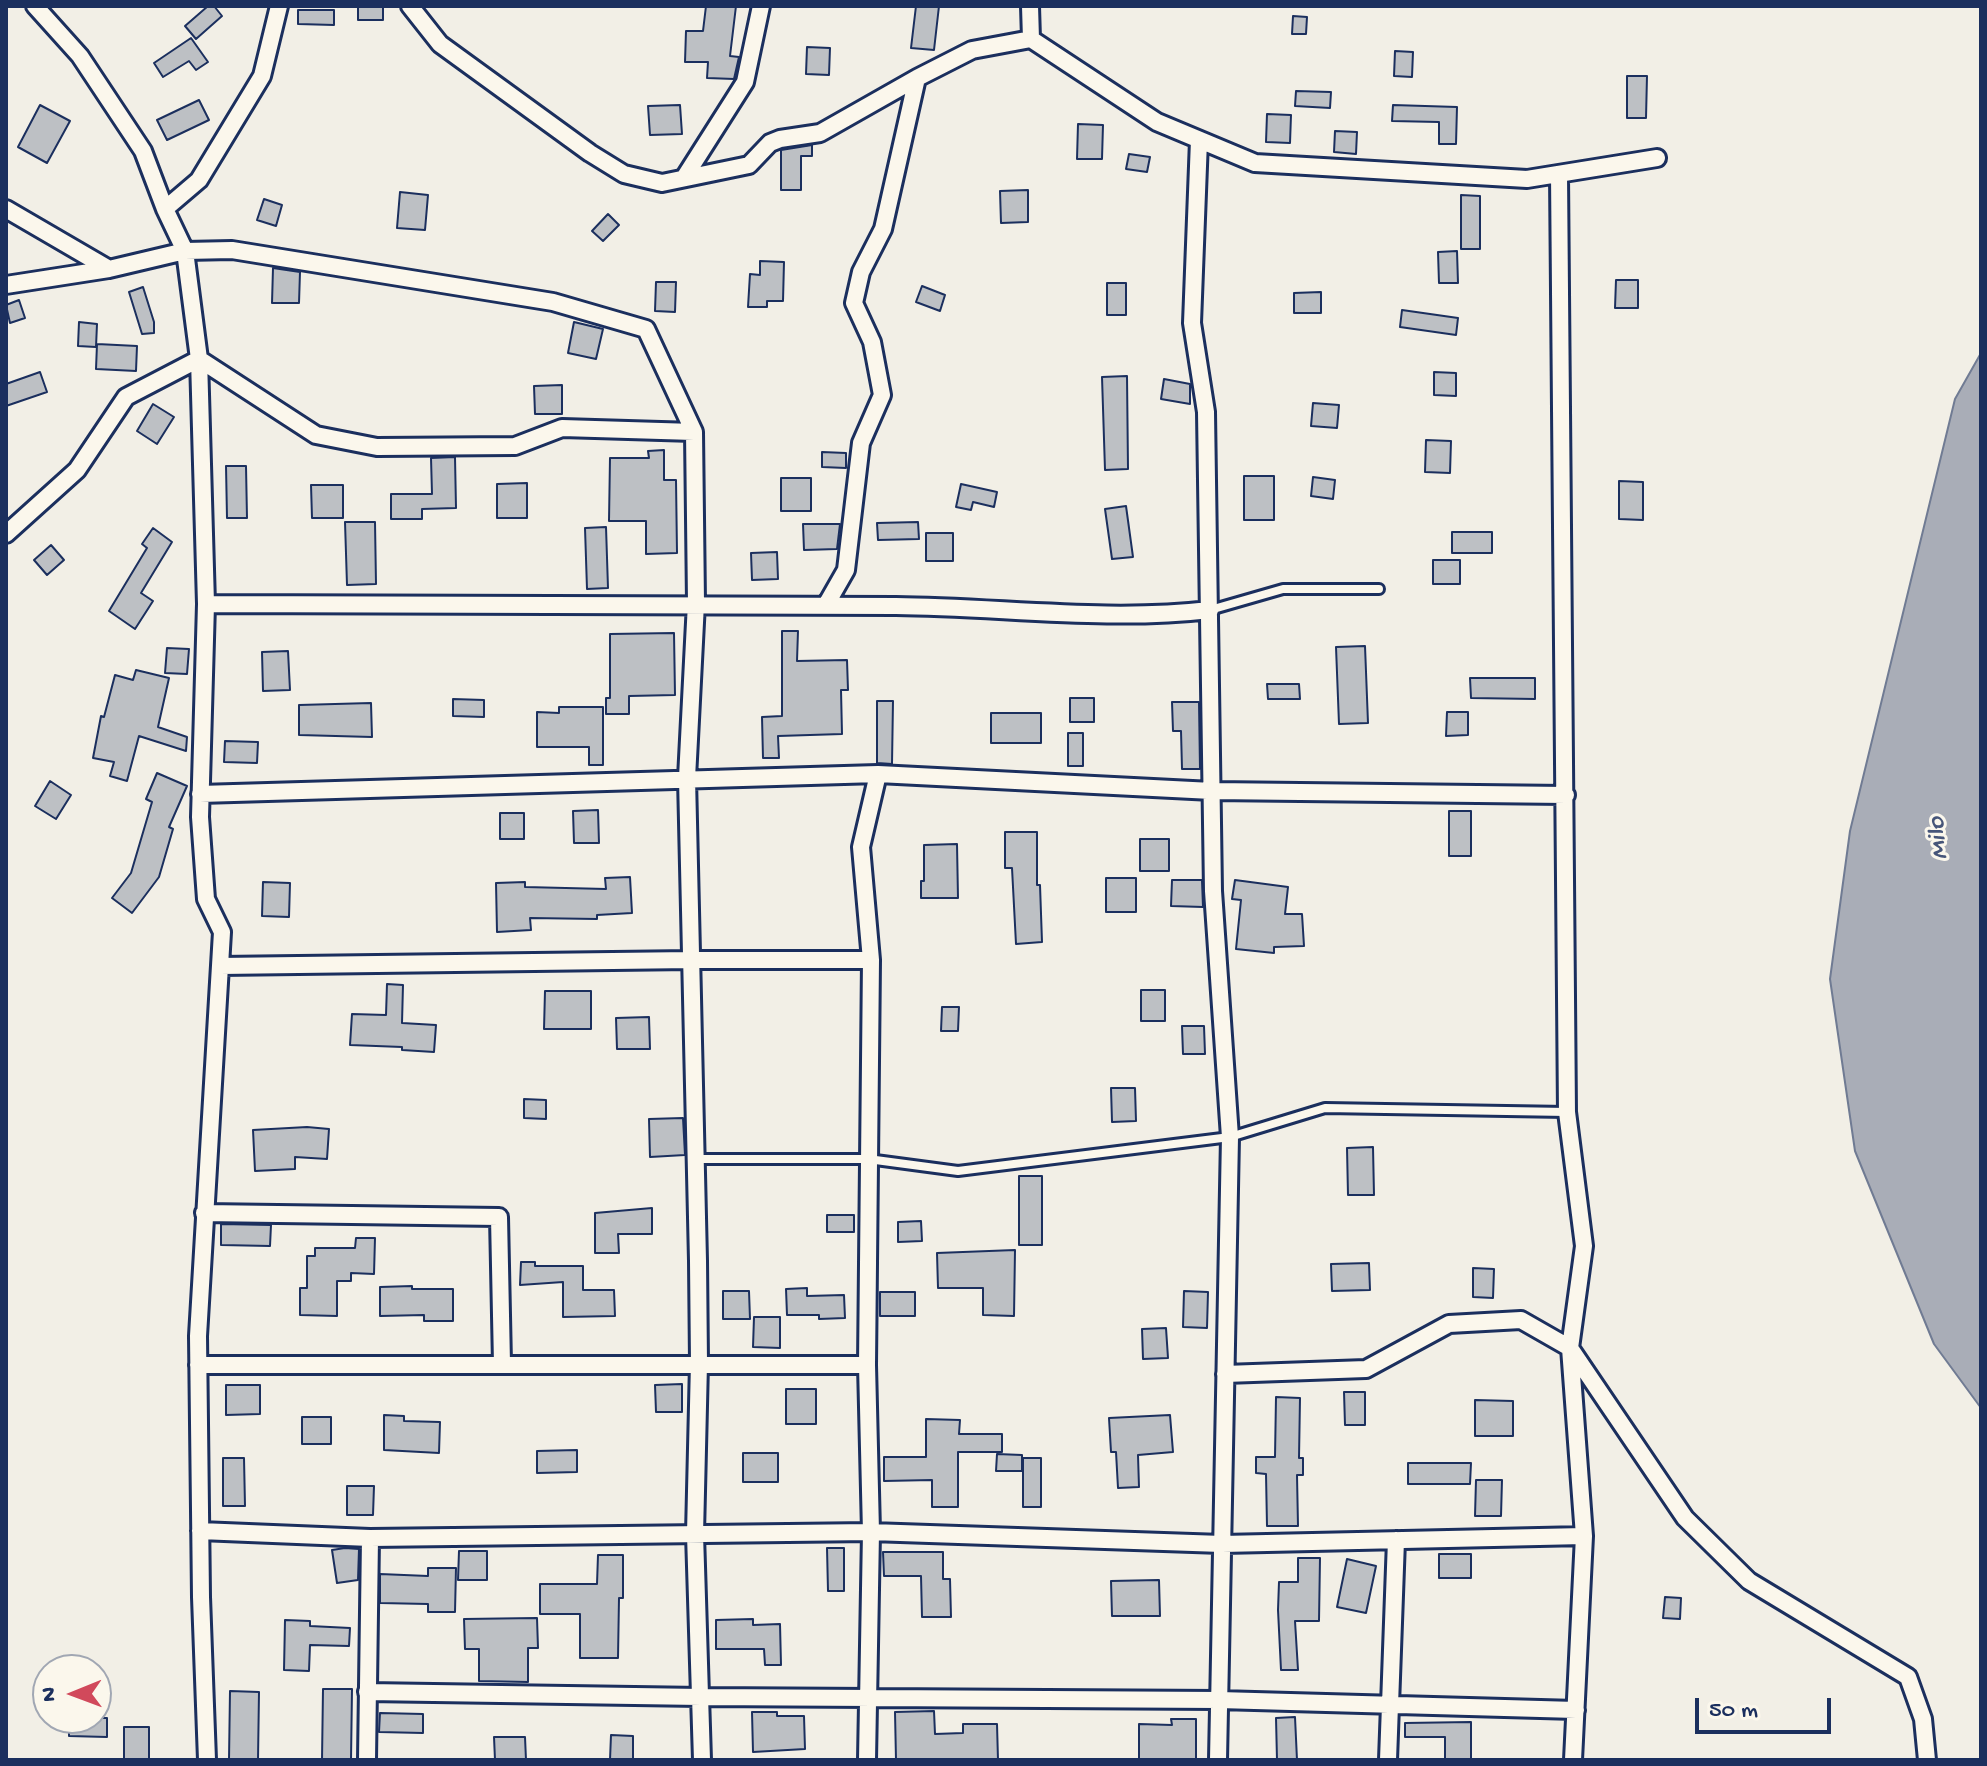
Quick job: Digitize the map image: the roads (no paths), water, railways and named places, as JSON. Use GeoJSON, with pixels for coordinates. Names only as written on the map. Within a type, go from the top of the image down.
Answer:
{"type":"FeatureCollection","features":[{"type":"Feature","properties":{"kind":"street"},"geometry":{"type":"LineString","coordinates":[[35,6],[80,56],[143,151],[185,251],[199,359],[206,604],[200,794],[206,899],[222,932],[204,1213],[198,1365],[207,1760]]}},
{"type":"Feature","properties":{"kind":"street"},"geometry":{"type":"LineString","coordinates":[[165,209],[199,180],[262,76],[279,6]]}},
{"type":"Feature","properties":{"kind":"street"},"geometry":{"type":"LineString","coordinates":[[410,6],[440,44],[590,153],[624,174],[662,183],[749,165],[770,143],[820,133],[972,50],[1031,39],[1157,122],[1255,163],[1527,179],[1657,158]]}},
{"type":"Feature","properties":{"kind":"street"},"geometry":{"type":"LineString","coordinates":[[684,178],[745,82],[761,6]]}},
{"type":"Feature","properties":{"kind":"street"},"geometry":{"type":"LineString","coordinates":[[1030,6],[1031,39]]}},
{"type":"Feature","properties":{"kind":"street"},"geometry":{"type":"LineString","coordinates":[[826,605],[846,570],[861,443],[882,395],[872,342],[854,303],[861,272],[883,229],[917,78]]}},
{"type":"Feature","properties":{"kind":"street"},"geometry":{"type":"LineString","coordinates":[[1199,140],[1192,323],[1206,412],[1213,891],[1230,1137],[1218,1760]]}},
{"type":"Feature","properties":{"kind":"street"},"geometry":{"type":"LineString","coordinates":[[1559,174],[1567,1112],[1584,1246],[1570,1348],[1584,1536],[1573,1760]]}},
{"type":"Feature","properties":{"kind":"street"},"geometry":{"type":"LineString","coordinates":[[6,209],[109,269]]}},
{"type":"Feature","properties":{"kind":"street"},"geometry":{"type":"LineString","coordinates":[[6,285],[109,269],[185,251],[232,250],[538,300],[646,329],[694,432],[696,603],[687,778],[699,1363],[695,1534],[702,1760]]}},
{"type":"Feature","properties":{"kind":"street"},"geometry":{"type":"LineString","coordinates":[[199,359],[316,435],[377,447],[515,446],[562,428],[694,432]]}},
{"type":"Feature","properties":{"kind":"street"},"geometry":{"type":"LineString","coordinates":[[6,534],[77,470],[126,397],[199,359]]}},
{"type":"Feature","properties":{"kind":"street"},"geometry":{"type":"LineString","coordinates":[[206,604],[696,603],[948,606],[1059,614],[1210,610]]}},
{"type":"Feature","properties":{"kind":"street"},"geometry":{"type":"LineString","coordinates":[[200,794],[878,774],[1212,791],[1566,795]]}},
{"type":"Feature","properties":{"kind":"street"},"geometry":{"type":"LineString","coordinates":[[867,1760],[871,1532],[867,1365],[871,960],[861,847],[878,774]]}},
{"type":"Feature","properties":{"kind":"street"},"geometry":{"type":"LineString","coordinates":[[220,966],[871,960]]}},
{"type":"Feature","properties":{"kind":"street"},"geometry":{"type":"LineString","coordinates":[[204,1213],[499,1217],[502,1364]]}},
{"type":"Feature","properties":{"kind":"street"},"geometry":{"type":"LineString","coordinates":[[1225,1374],[1366,1369],[1449,1324],[1521,1320],[1570,1348],[1685,1518],[1749,1581],[1908,1677],[1923,1719],[1927,1760]]}},
{"type":"Feature","properties":{"kind":"street"},"geometry":{"type":"LineString","coordinates":[[198,1365],[867,1365]]}},
{"type":"Feature","properties":{"kind":"street"},"geometry":{"type":"LineString","coordinates":[[200,1531],[370,1538],[871,1532],[1222,1544],[1584,1536]]}},
{"type":"Feature","properties":{"kind":"street"},"geometry":{"type":"LineString","coordinates":[[367,1760],[370,1538]]}},
{"type":"Feature","properties":{"kind":"street"},"geometry":{"type":"LineString","coordinates":[[1388,1760],[1396,1540]]}},
{"type":"Feature","properties":{"kind":"street"},"geometry":{"type":"LineString","coordinates":[[367,1692],[1219,1700],[1576,1710]]}},
{"type":"Feature","properties":{"kind":"lane"},"geometry":{"type":"LineString","coordinates":[[1210,610],[1283,589],[1379,589]]}},
{"type":"Feature","properties":{"kind":"lane"},"geometry":{"type":"LineString","coordinates":[[696,1159],[868,1159],[958,1171],[1230,1137],[1325,1108],[1567,1112]]}},
{"type":"Feature","properties":{"kind":"water","name":"Milo"},"geometry":{"type":"Polygon","coordinates":[[[1981,353],[1981,1408],[1934,1344],[1855,1151],[1830,979],[1850,831],[1955,399],[1981,353]]]}}]}
